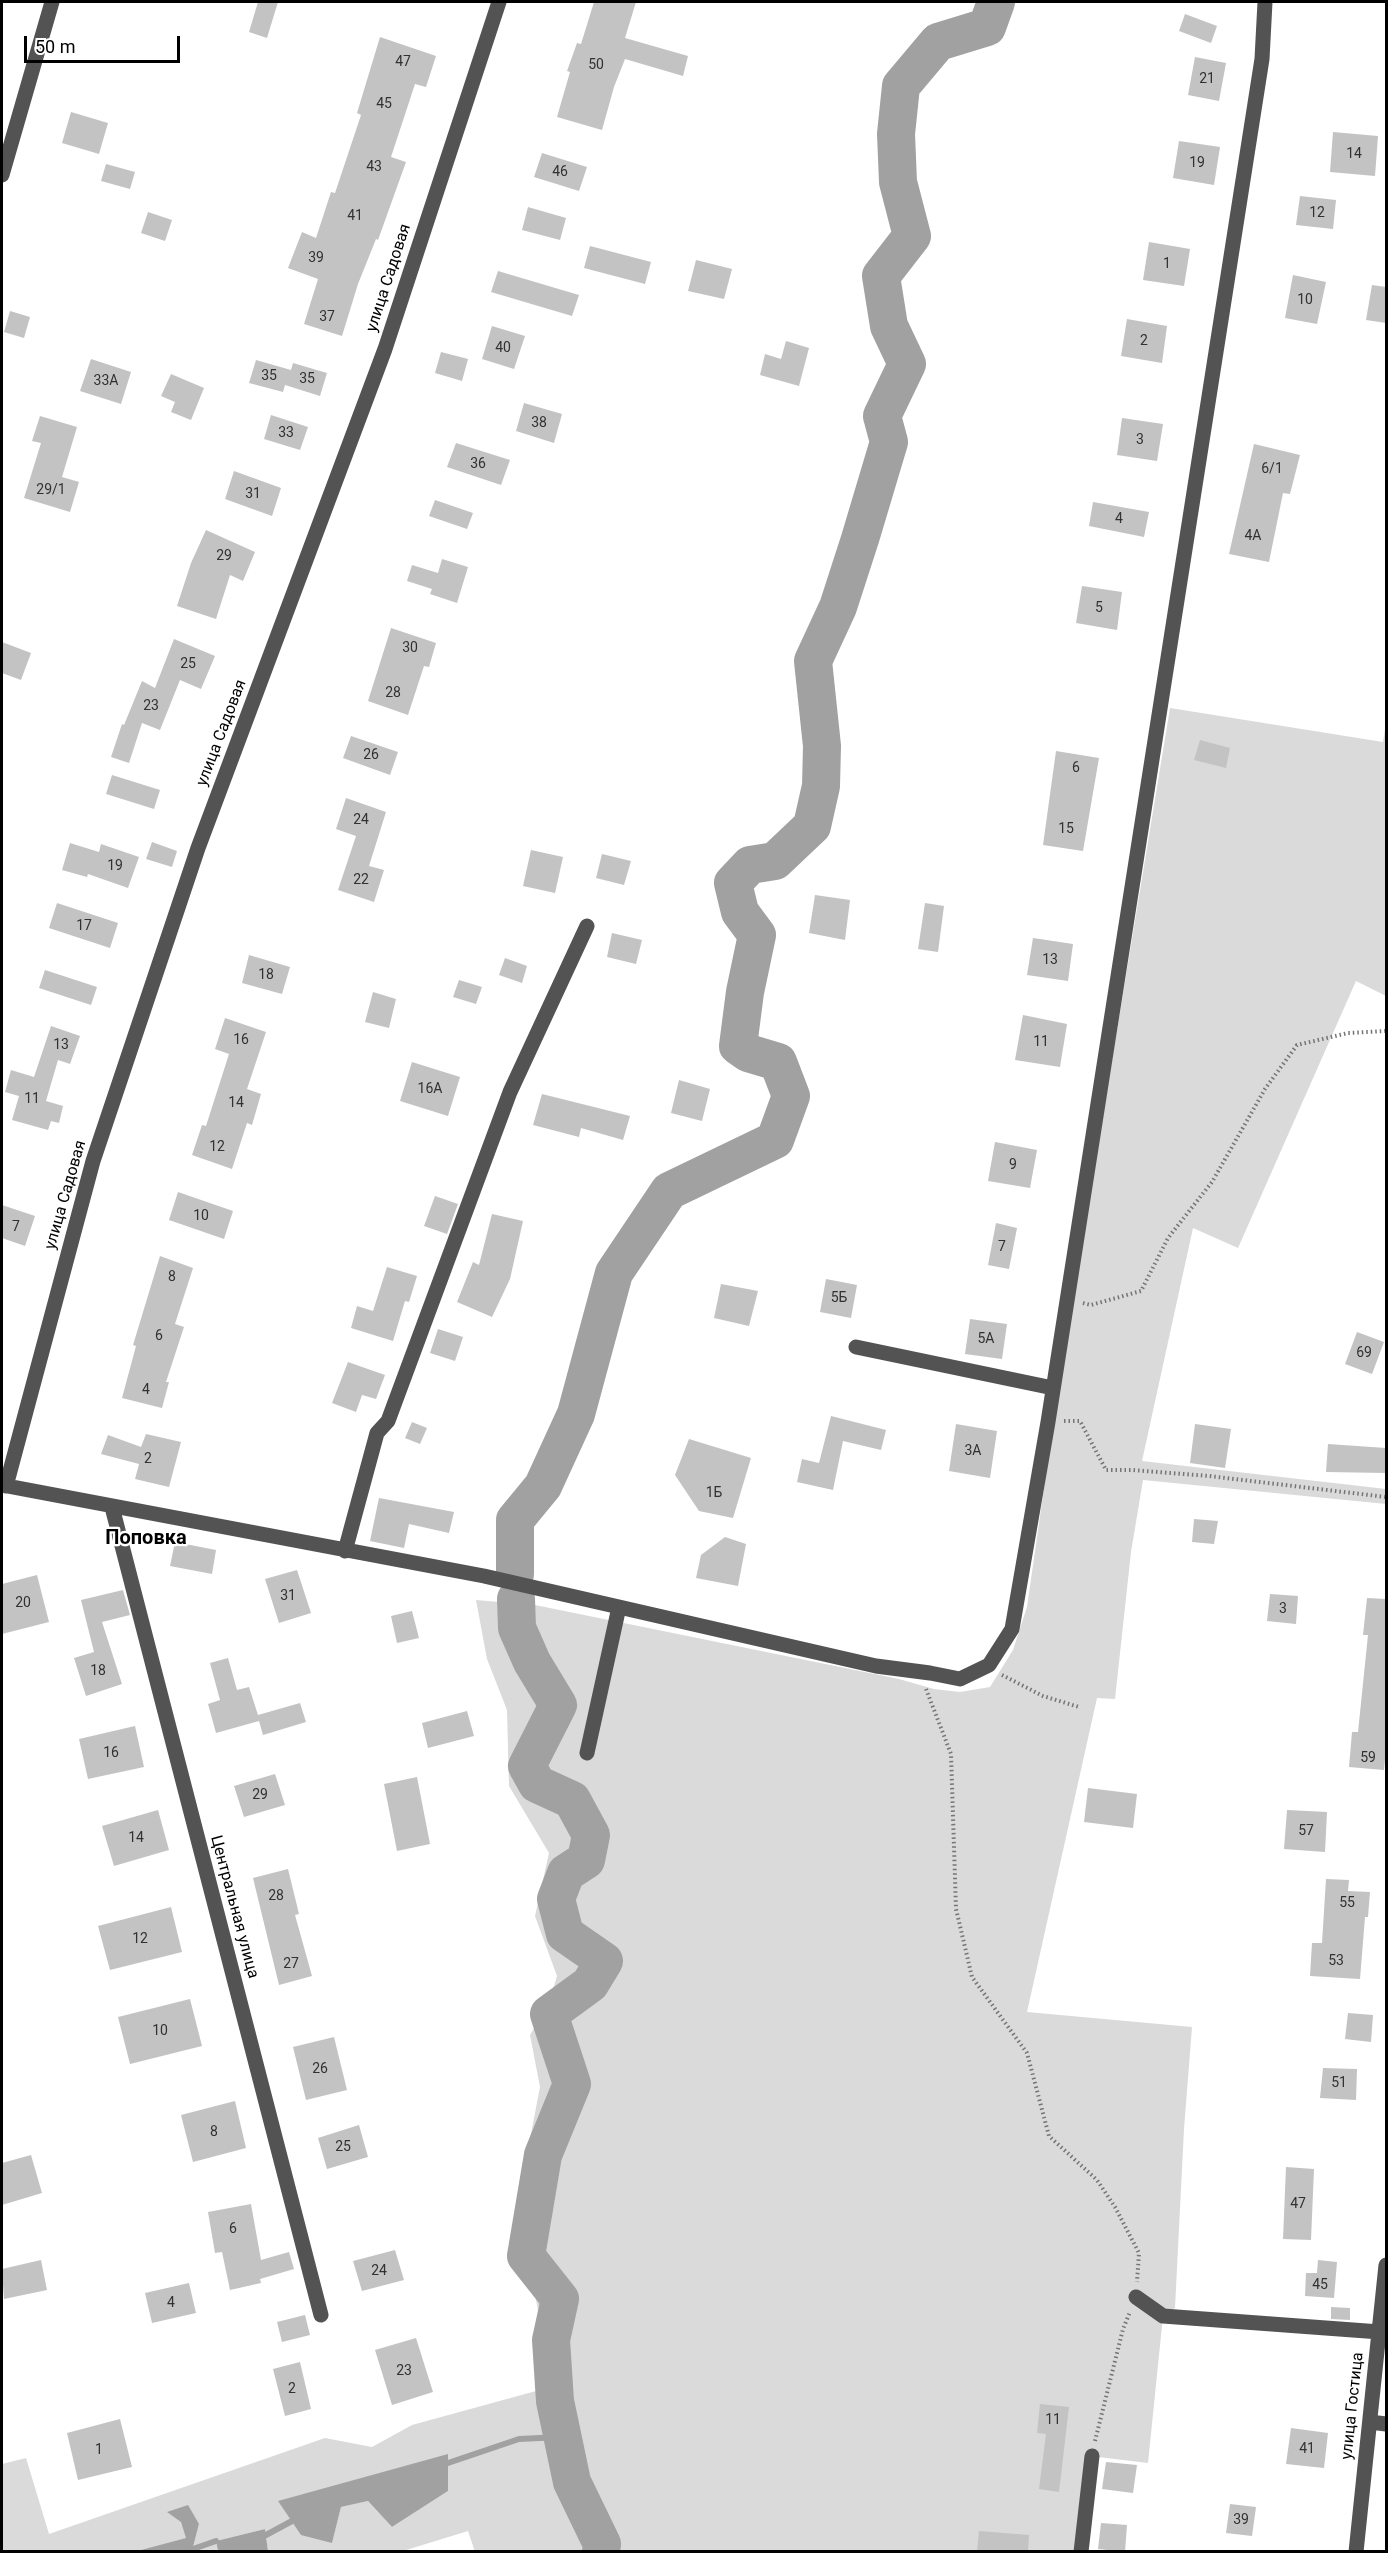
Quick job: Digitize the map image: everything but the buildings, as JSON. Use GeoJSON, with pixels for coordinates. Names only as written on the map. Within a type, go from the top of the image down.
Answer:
{"type":"FeatureCollection","features":[{"type":"Feature","properties":{"kind":"street"},"geometry":{"type":"LineString","coordinates":[[2,175],[52,2]]}},
{"type":"Feature","properties":{"kind":"street","name":"улица Садовая"},"geometry":{"type":"LineString","coordinates":[[4,1485],[93,1161],[198,848],[385,349],[499,2]]}},
{"type":"Feature","properties":{"kind":"street"},"geometry":{"type":"LineString","coordinates":[[4,1485],[484,1576],[876,1666],[960,1679],[989,1665],[1012,1629],[1048,1422],[1262,59],[1265,2]]}},
{"type":"Feature","properties":{"kind":"street"},"geometry":{"type":"LineString","coordinates":[[345,1551],[377,1433],[388,1421],[510,1092],[587,926]]}},
{"type":"Feature","properties":{"kind":"street"},"geometry":{"type":"LineString","coordinates":[[856,1347],[1053,1388]]}},
{"type":"Feature","properties":{"kind":"street","name":"Центральная улица"},"geometry":{"type":"LineString","coordinates":[[112,1507],[321,2315]]}},
{"type":"Feature","properties":{"kind":"street"},"geometry":{"type":"LineString","coordinates":[[587,1753],[619,1607]]}},
{"type":"Feature","properties":{"kind":"street","name":"улица Гостица"},"geometry":{"type":"LineString","coordinates":[[1356,2552],[1386,2265]]}},
{"type":"Feature","properties":{"kind":"street"},"geometry":{"type":"LineString","coordinates":[[1136,2297],[1163,2316],[1380,2332]]}},
{"type":"Feature","properties":{"kind":"street"},"geometry":{"type":"LineString","coordinates":[[1370,2422],[1386,2424]]}},
{"type":"Feature","properties":{"kind":"street"},"geometry":{"type":"LineString","coordinates":[[1081,2552],[1092,2456]]}},
{"type":"Feature","properties":{"kind":"path"},"geometry":{"type":"LineString","coordinates":[[1067,1298],[1091,1305],[1141,1291],[1168,1238],[1212,1182],[1265,1089],[1297,1045],[1348,1033],[1386,1030]]}},
{"type":"Feature","properties":{"kind":"path"},"geometry":{"type":"LineString","coordinates":[[1048,1422],[1080,1421],[1106,1470],[1209,1476],[1386,1497]]}},
{"type":"Feature","properties":{"kind":"path"},"geometry":{"type":"LineString","coordinates":[[989,1665],[1043,1696],[1079,1707]]}},
{"type":"Feature","properties":{"kind":"path"},"geometry":{"type":"LineString","coordinates":[[920,1671],[951,1754],[956,1909],[972,1977],[1027,2053],[1049,2136],[1097,2180],[1120,2216],[1138,2253],[1136,2297],[1123,2329],[1092,2456]]}},
{"type":"Feature","properties":{"kind":"shaded area"},"geometry":{"type":"Polygon","coordinates":[[[1170,708],[1383,742],[1386,723],[1386,996],[1356,981],[1238,1248],[1193,1228],[1142,1461],[1386,1489],[1386,1504],[1143,1480],[1131,1552],[1115,1699],[1097,1698],[1027,2012],[1192,2027],[1184,2129],[1175,2308],[1163,2316],[1148,2463],[1098,2457],[1087,2551],[475,2552],[468,2531],[403,2551],[268,2552],[265,2529],[216,2541],[218,2551],[192,2551],[199,2524],[181,2522],[187,2538],[137,2551],[3,2551],[2,2464],[26,2458],[49,2534],[325,2438],[372,2447],[412,2425],[536,2391],[538,2310],[521,2227],[519,2196],[540,2087],[530,2035],[549,2002],[557,1976],[535,1916],[549,1853],[509,1786],[507,1710],[487,1659],[476,1600],[535,1605],[899,1679],[934,1689],[960,1692],[990,1687],[1013,1650],[1027,1607],[1060,1377],[1170,708]],[[448,2491],[279,2501],[332,2542],[341,2507],[368,2501],[392,2527],[448,2491]]]}},
{"type":"Feature","properties":{"kind":"shaded area"},"geometry":{"type":"Polygon","coordinates":[[[448,2454],[448,2491],[392,2527],[368,2501],[341,2507],[332,2543],[301,2535],[278,2501],[448,2454]]]}},
{"type":"Feature","properties":{"kind":"shaded area"},"geometry":{"type":"Polygon","coordinates":[[[188,2505],[199,2524],[192,2551],[137,2551],[186,2538],[181,2522],[167,2512],[188,2505]]]}},
{"type":"Feature","properties":{"kind":"shaded area"},"geometry":{"type":"Polygon","coordinates":[[[265,2529],[268,2551],[218,2551],[216,2541],[265,2529]]]}},
{"type":"Feature","properties":{"kind":"waterway"},"geometry":{"type":"LineString","coordinates":[[515,1574],[515,1520],[543,1486],[576,1414],[614,1273],[669,1191],[775,1140],[791,1096],[778,1062],[748,1053],[738,1046],[745,992],[757,935],[740,912],[733,883],[750,865],[775,861],[812,826],[821,786],[822,746],[813,661],[838,607],[889,442],[882,416],[907,364],[889,326],[881,276],[912,236],[898,182],[896,134],[901,86],[938,42],[987,27],[996,2]]}},
{"type":"Feature","properties":{"kind":"waterway"},"geometry":{"type":"LineString","coordinates":[[516,1599],[517,1628],[532,1662],[558,1705],[527,1766],[537,1784],[572,1800],[591,1835],[586,1860],[566,1873],[556,1899],[565,1934],[604,1961],[590,1984],[549,2014],[572,2084],[543,2155],[526,2256],[560,2299],[551,2340],[555,2401],[572,2482],[602,2544],[601,2552]]}},
{"type":"Feature","properties":{"kind":"waterway"},"geometry":{"type":"LineString","coordinates":[[448,2463],[519,2439],[562,2437]]}},
{"type":"Feature","properties":{"kind":"waterway"},"geometry":{"type":"LineString","coordinates":[[266,2535],[292,2521]]}},
{"type":"Feature","properties":{"kind":"waterway"},"geometry":{"type":"LineString","coordinates":[[193,2549],[216,2541]]}},
{"type":"Feature","properties":{"kind":"district","name":"Поповка"},"geometry":{"type":"Point","coordinates":[146,1539]}}]}
